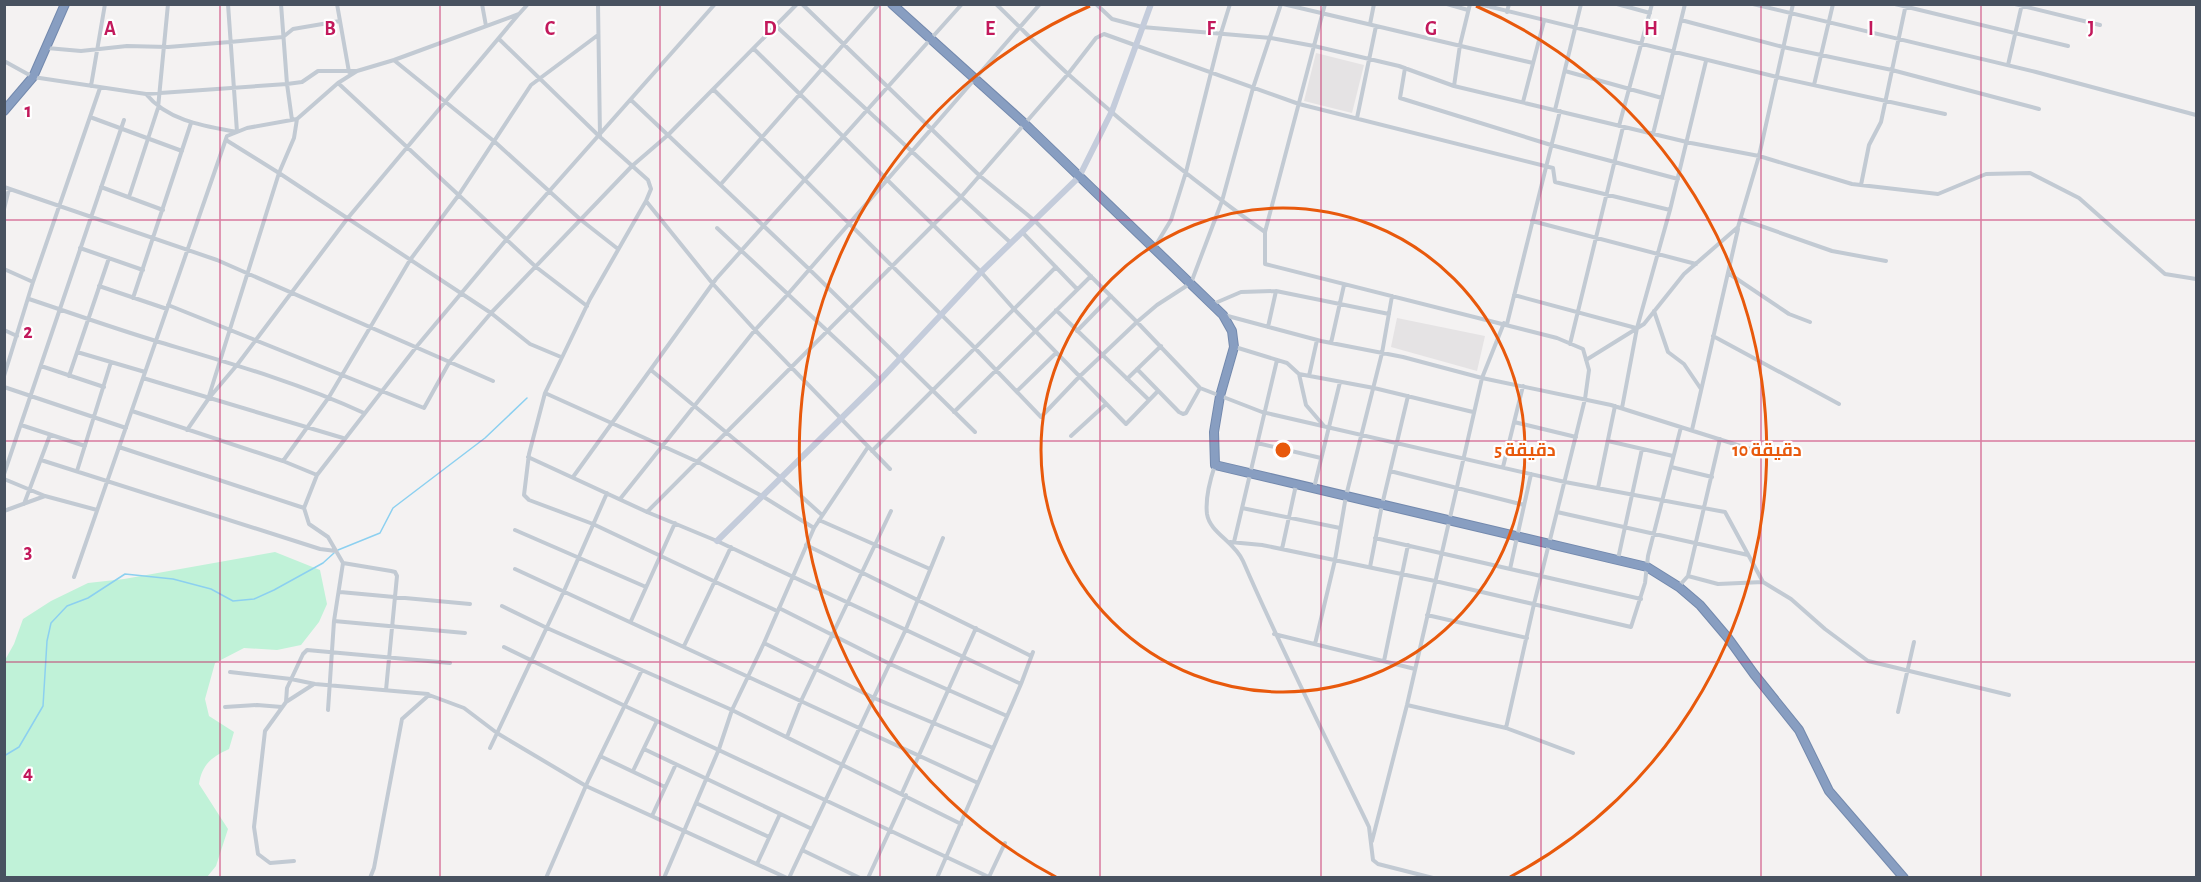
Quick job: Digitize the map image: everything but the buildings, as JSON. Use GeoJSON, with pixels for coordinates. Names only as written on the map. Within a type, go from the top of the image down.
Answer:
{"type":"FeatureCollection","features":[{"type":"Feature","properties":{"kind":"highway"},"geometry":{"type":"LineString","coordinates":[[4,111],[33,77],[65,4]]}},
{"type":"Feature","properties":{"kind":"highway"},"geometry":{"type":"LineString","coordinates":[[892,4],[1024,123],[1223,315],[1232,331],[1234,347],[1220,396],[1214,432],[1215,465],[1647,567],[1679,587],[1700,605],[1799,730],[1829,791],[1904,878]]}},
{"type":"Feature","properties":{"kind":"street"},"geometry":{"type":"LineString","coordinates":[[91,86],[105,4]]}},
{"type":"Feature","properties":{"kind":"street"},"geometry":{"type":"LineString","coordinates":[[129,197],[159,108],[168,4]]}},
{"type":"Feature","properties":{"kind":"street"},"geometry":{"type":"LineString","coordinates":[[228,4],[237,132]]}},
{"type":"Feature","properties":{"kind":"street"},"geometry":{"type":"LineString","coordinates":[[209,398],[279,173],[294,138],[295,120],[287,84],[280,4]]}},
{"type":"Feature","properties":{"kind":"street"},"geometry":{"type":"LineString","coordinates":[[337,4],[349,74]]}},
{"type":"Feature","properties":{"kind":"street"},"geometry":{"type":"LineString","coordinates":[[482,4],[486,26]]}},
{"type":"Feature","properties":{"kind":"street"},"geometry":{"type":"LineString","coordinates":[[188,430],[209,398],[237,365],[347,219],[447,102],[519,14],[522,7],[528,4]]}},
{"type":"Feature","properties":{"kind":"street"},"geometry":{"type":"LineString","coordinates":[[598,4],[600,137]]}},
{"type":"Feature","properties":{"kind":"street"},"geometry":{"type":"LineString","coordinates":[[328,710],[334,621],[344,563],[328,537],[309,524],[304,508],[317,475],[460,293],[715,4]]}},
{"type":"Feature","properties":{"kind":"street"},"geometry":{"type":"LineString","coordinates":[[99,286],[230,330],[424,408],[450,361],[491,314],[632,166],[714,90],[797,4]]}},
{"type":"Feature","properties":{"kind":"street"},"geometry":{"type":"LineString","coordinates":[[802,4],[980,176],[1035,221],[1112,296],[1200,388],[1264,412],[1327,427],[1565,482],[1725,512],[1763,582],[1791,599],[1825,629],[1868,661],[2009,695]]}},
{"type":"Feature","properties":{"kind":"street"},"geometry":{"type":"LineString","coordinates":[[721,184],[879,4]]}},
{"type":"Feature","properties":{"kind":"street"},"geometry":{"type":"LineString","coordinates":[[573,477],[713,284],[962,4]]}},
{"type":"Feature","properties":{"kind":"street"},"geometry":{"type":"LineString","coordinates":[[996,4],[1068,74],[1222,201],[1265,232]]}},
{"type":"Feature","properties":{"kind":"street"},"geometry":{"type":"LineString","coordinates":[[1096,4],[1112,19],[1142,27],[1270,38],[1314,46],[1405,68],[1454,86],[1687,142],[1759,156],[1852,184],[1938,194],[1986,174],[2031,173],[2079,198],[2165,274],[2196,279]]}},
{"type":"Feature","properties":{"kind":"street"},"geometry":{"type":"LineString","coordinates":[[717,541],[780,477],[841,420],[981,272],[1079,177],[1112,111],[1151,4]]}},
{"type":"Feature","properties":{"kind":"street"},"geometry":{"type":"LineString","coordinates":[[1154,248],[1171,220],[1186,172],[1210,73],[1230,4]]}},
{"type":"Feature","properties":{"kind":"street"},"geometry":{"type":"LineString","coordinates":[[714,90],[997,370],[1041,417],[1137,322],[1157,305],[1191,283],[1222,201],[1253,88],[1282,4],[1533,63]]}},
{"type":"Feature","properties":{"kind":"street"},"geometry":{"type":"LineString","coordinates":[[1325,4],[1265,232],[1265,264],[1505,324],[1570,344],[1583,349],[1589,370],[1585,399],[1506,728]]}},
{"type":"Feature","properties":{"kind":"street"},"geometry":{"type":"LineString","coordinates":[[1370,24],[1374,4]]}},
{"type":"Feature","properties":{"kind":"street"},"geometry":{"type":"LineString","coordinates":[[1447,4],[1469,7],[1454,86]]}},
{"type":"Feature","properties":{"kind":"street"},"geometry":{"type":"LineString","coordinates":[[1479,4],[1706,61],[1945,114]]}},
{"type":"Feature","properties":{"kind":"street"},"geometry":{"type":"LineString","coordinates":[[1508,12],[1509,4]]}},
{"type":"Feature","properties":{"kind":"street"},"geometry":{"type":"LineString","coordinates":[[1432,878],[1376,863],[1371,856],[1372,841],[1407,705],[1473,412],[1482,378],[1505,324],[1514,295],[1551,145],[1581,4]]}},
{"type":"Feature","properties":{"kind":"street"},"geometry":{"type":"LineString","coordinates":[[1617,4],[1650,13]]}},
{"type":"Feature","properties":{"kind":"street"},"geometry":{"type":"LineString","coordinates":[[1570,344],[1652,4]]}},
{"type":"Feature","properties":{"kind":"street"},"geometry":{"type":"LineString","coordinates":[[1653,134],[1685,4]]}},
{"type":"Feature","properties":{"kind":"street"},"geometry":{"type":"LineString","coordinates":[[1753,4],[2008,65],[2196,115]]}},
{"type":"Feature","properties":{"kind":"street"},"geometry":{"type":"LineString","coordinates":[[1692,430],[1738,227],[1759,156],[1793,4]]}},
{"type":"Feature","properties":{"kind":"street"},"geometry":{"type":"LineString","coordinates":[[1814,85],[1833,4]]}},
{"type":"Feature","properties":{"kind":"street"},"geometry":{"type":"LineString","coordinates":[[1895,4],[2068,46]]}},
{"type":"Feature","properties":{"kind":"street"},"geometry":{"type":"LineString","coordinates":[[2015,4],[2100,25]]}},
{"type":"Feature","properties":{"kind":"street"},"geometry":{"type":"LineString","coordinates":[[620,499],[754,330],[788,294],[1038,5]]}},
{"type":"Feature","properties":{"kind":"street"},"geometry":{"type":"LineString","coordinates":[[2008,65],[2022,5]]}},
{"type":"Feature","properties":{"kind":"street"},"geometry":{"type":"LineString","coordinates":[[1862,185],[1869,145],[1881,122],[1897,39],[1906,6]]}},
{"type":"Feature","properties":{"kind":"street"},"geometry":{"type":"LineString","coordinates":[[74,577],[227,136],[247,128],[295,120],[349,74],[519,14]]}},
{"type":"Feature","properties":{"kind":"street"},"geometry":{"type":"LineString","coordinates":[[1681,20],[1783,47],[1892,70],[2039,109]]}},
{"type":"Feature","properties":{"kind":"street"},"geometry":{"type":"LineString","coordinates":[[47,48],[81,51],[127,46],[164,47],[230,42],[283,37],[293,29],[340,21]]}},
{"type":"Feature","properties":{"kind":"street"},"geometry":{"type":"LineString","coordinates":[[1523,102],[1544,21]]}},
{"type":"Feature","properties":{"kind":"street"},"geometry":{"type":"LineString","coordinates":[[776,26],[1012,243]]}},
{"type":"Feature","properties":{"kind":"street"},"geometry":{"type":"LineString","coordinates":[[1357,118],[1376,26]]}},
{"type":"Feature","properties":{"kind":"street"},"geometry":{"type":"LineString","coordinates":[[647,512],[961,197],[1068,74],[1096,38],[1104,34],[1299,104],[1553,168],[1555,182],[1670,210]]}},
{"type":"Feature","properties":{"kind":"street"},"geometry":{"type":"LineString","coordinates":[[283,461],[329,397],[410,260],[458,196],[531,85],[598,35]]}},
{"type":"Feature","properties":{"kind":"street"},"geometry":{"type":"LineString","coordinates":[[499,39],[648,180],[651,189],[587,306],[545,393],[528,457],[524,495],[529,500],[593,524],[778,609],[890,664],[1007,716]]}},
{"type":"Feature","properties":{"kind":"street"},"geometry":{"type":"LineString","coordinates":[[754,50],[981,272],[1035,332],[1126,424],[1158,392]]}},
{"type":"Feature","properties":{"kind":"street"},"geometry":{"type":"LineString","coordinates":[[394,60],[495,142],[581,220],[618,249]]}},
{"type":"Feature","properties":{"kind":"street"},"geometry":{"type":"LineString","coordinates":[[4,61],[33,77],[146,94],[302,82],[318,71],[349,74]]}},
{"type":"Feature","properties":{"kind":"street"},"geometry":{"type":"LineString","coordinates":[[1622,408],[1637,328],[1670,210],[1706,61]]}},
{"type":"Feature","properties":{"kind":"street"},"geometry":{"type":"LineString","coordinates":[[1405,68],[1400,98],[1551,145],[1678,179]]}},
{"type":"Feature","properties":{"kind":"street"},"geometry":{"type":"LineString","coordinates":[[1565,71],[1662,98]]}},
{"type":"Feature","properties":{"kind":"street"},"geometry":{"type":"LineString","coordinates":[[338,83],[536,267],[587,306]]}},
{"type":"Feature","properties":{"kind":"street"},"geometry":{"type":"LineString","coordinates":[[4,376],[33,282],[100,88]]}},
{"type":"Feature","properties":{"kind":"street"},"geometry":{"type":"LineString","coordinates":[[146,94],[159,108],[191,123],[237,132]]}},
{"type":"Feature","properties":{"kind":"street"},"geometry":{"type":"LineString","coordinates":[[4,99],[14,101]]}},
{"type":"Feature","properties":{"kind":"street"},"geometry":{"type":"LineString","coordinates":[[631,100],[721,184],[975,432]]}},
{"type":"Feature","properties":{"kind":"street"},"geometry":{"type":"LineString","coordinates":[[90,117],[182,151]]}},
{"type":"Feature","properties":{"kind":"street"},"geometry":{"type":"LineString","coordinates":[[4,474],[124,120]]}},
{"type":"Feature","properties":{"kind":"street"},"geometry":{"type":"LineString","coordinates":[[133,298],[191,123]]}},
{"type":"Feature","properties":{"kind":"street"},"geometry":{"type":"LineString","coordinates":[[226,140],[460,293],[530,344],[561,357]]}},
{"type":"Feature","properties":{"kind":"street"},"geometry":{"type":"LineString","coordinates":[[101,187],[163,210]]}},
{"type":"Feature","properties":{"kind":"street"},"geometry":{"type":"LineString","coordinates":[[4,208],[7,188],[187,250],[417,346],[493,381]]}},
{"type":"Feature","properties":{"kind":"street"},"geometry":{"type":"LineString","coordinates":[[646,201],[713,284],[754,330],[890,469]]}},
{"type":"Feature","properties":{"kind":"street"},"geometry":{"type":"LineString","coordinates":[[1741,219],[1832,251],[1886,261]]}},
{"type":"Feature","properties":{"kind":"street"},"geometry":{"type":"LineString","coordinates":[[1532,221],[1696,264]]}},
{"type":"Feature","properties":{"kind":"street"},"geometry":{"type":"LineString","coordinates":[[1586,360],[1644,324],[1684,274],[1738,227]]}},
{"type":"Feature","properties":{"kind":"street"},"geometry":{"type":"LineString","coordinates":[[717,228],[880,380]]}},
{"type":"Feature","properties":{"kind":"street"},"geometry":{"type":"LineString","coordinates":[[1023,232],[1077,289]]}},
{"type":"Feature","properties":{"kind":"street"},"geometry":{"type":"LineString","coordinates":[[80,248],[143,270]]}},
{"type":"Feature","properties":{"kind":"street"},"geometry":{"type":"LineString","coordinates":[[69,376],[109,258]]}},
{"type":"Feature","properties":{"kind":"street"},"geometry":{"type":"LineString","coordinates":[[872,451],[1056,267]]}},
{"type":"Feature","properties":{"kind":"street"},"geometry":{"type":"LineString","coordinates":[[4,269],[33,282]]}},
{"type":"Feature","properties":{"kind":"street"},"geometry":{"type":"LineString","coordinates":[[1728,273],[1789,314],[1810,322]]}},
{"type":"Feature","properties":{"kind":"street"},"geometry":{"type":"LineString","coordinates":[[954,412],[1091,276]]}},
{"type":"Feature","properties":{"kind":"street"},"geometry":{"type":"LineString","coordinates":[[1331,343],[1344,285]]}},
{"type":"Feature","properties":{"kind":"street"},"geometry":{"type":"LineString","coordinates":[[1213,304],[1241,292],[1276,291],[1389,314]]}},
{"type":"Feature","properties":{"kind":"street"},"geometry":{"type":"LineString","coordinates":[[1268,327],[1276,291]]}},
{"type":"Feature","properties":{"kind":"street"},"geometry":{"type":"LineString","coordinates":[[1514,295],[1637,328]]}},
{"type":"Feature","properties":{"kind":"street"},"geometry":{"type":"LineString","coordinates":[[1077,331],[1112,296]]}},
{"type":"Feature","properties":{"kind":"street"},"geometry":{"type":"LineString","coordinates":[[1315,644],[1335,560],[1346,496],[1382,353],[1392,296]]}},
{"type":"Feature","properties":{"kind":"street"},"geometry":{"type":"LineString","coordinates":[[29,299],[156,341],[220,359],[329,397],[364,413]]}},
{"type":"Feature","properties":{"kind":"street"},"geometry":{"type":"LineString","coordinates":[[1056,310],[1149,400]]}},
{"type":"Feature","properties":{"kind":"street"},"geometry":{"type":"LineString","coordinates":[[1654,311],[1668,352],[1684,364],[1701,390]]}},
{"type":"Feature","properties":{"kind":"street"},"geometry":{"type":"LineString","coordinates":[[1223,315],[1317,340],[1615,406],[1766,454]]}},
{"type":"Feature","properties":{"kind":"street"},"geometry":{"type":"LineString","coordinates":[[4,330],[17,336]]}},
{"type":"Feature","properties":{"kind":"street"},"geometry":{"type":"LineString","coordinates":[[1713,336],[1839,404]]}},
{"type":"Feature","properties":{"kind":"street"},"geometry":{"type":"LineString","coordinates":[[1309,376],[1317,340]]}},
{"type":"Feature","properties":{"kind":"street"},"geometry":{"type":"LineString","coordinates":[[1127,379],[1161,346]]}},
{"type":"Feature","properties":{"kind":"street"},"geometry":{"type":"LineString","coordinates":[[1234,347],[1287,363],[1299,374],[1374,388],[1473,412]]}},
{"type":"Feature","properties":{"kind":"street"},"geometry":{"type":"LineString","coordinates":[[77,352],[145,372]]}},
{"type":"Feature","properties":{"kind":"street"},"geometry":{"type":"LineString","coordinates":[[1017,391],[1056,353]]}},
{"type":"Feature","properties":{"kind":"street"},"geometry":{"type":"LineString","coordinates":[[1232,542],[1277,360]]}},
{"type":"Feature","properties":{"kind":"street"},"geometry":{"type":"LineString","coordinates":[[77,471],[111,362]]}},
{"type":"Feature","properties":{"kind":"street"},"geometry":{"type":"LineString","coordinates":[[41,366],[104,387]]}},
{"type":"Feature","properties":{"kind":"street"},"geometry":{"type":"LineString","coordinates":[[1137,369],[1183,414],[1186,413],[1200,388]]}},
{"type":"Feature","properties":{"kind":"street"},"geometry":{"type":"LineString","coordinates":[[651,370],[727,432],[822,515]]}},
{"type":"Feature","properties":{"kind":"street"},"geometry":{"type":"LineString","coordinates":[[1299,374],[1306,405],[1327,427]]}},
{"type":"Feature","properties":{"kind":"street"},"geometry":{"type":"LineString","coordinates":[[143,378],[344,439]]}},
{"type":"Feature","properties":{"kind":"street"},"geometry":{"type":"LineString","coordinates":[[1314,489],[1327,427],[1340,382]]}},
{"type":"Feature","properties":{"kind":"street"},"geometry":{"type":"LineString","coordinates":[[1503,467],[1523,386]]}},
{"type":"Feature","properties":{"kind":"street"},"geometry":{"type":"LineString","coordinates":[[4,387],[126,428]]}},
{"type":"Feature","properties":{"kind":"street"},"geometry":{"type":"LineString","coordinates":[[545,393],[698,462],[762,496],[814,528]]}},
{"type":"Feature","properties":{"kind":"street"},"geometry":{"type":"LineString","coordinates":[[1370,567],[1408,396]]}},
{"type":"Feature","properties":{"kind":"street"},"geometry":{"type":"LineString","coordinates":[[1071,436],[1106,404]]}},
{"type":"Feature","properties":{"kind":"street"},"geometry":{"type":"LineString","coordinates":[[1598,488],[1615,406]]}},
{"type":"Feature","properties":{"kind":"street"},"geometry":{"type":"LineString","coordinates":[[132,411],[283,461],[317,475]]}},
{"type":"Feature","properties":{"kind":"street"},"geometry":{"type":"LineString","coordinates":[[1514,422],[1576,437]]}},
{"type":"Feature","properties":{"kind":"street"},"geometry":{"type":"LineString","coordinates":[[21,425],[85,446]]}},
{"type":"Feature","properties":{"kind":"street"},"geometry":{"type":"LineString","coordinates":[[1232,542],[1282,549],[1370,567],[1631,627],[1641,599],[1648,556],[1681,427]]}},
{"type":"Feature","properties":{"kind":"street"},"geometry":{"type":"LineString","coordinates":[[24,504],[50,435]]}},
{"type":"Feature","properties":{"kind":"street"},"geometry":{"type":"LineString","coordinates":[[1679,587],[1688,576],[1720,439]]}},
{"type":"Feature","properties":{"kind":"street"},"geometry":{"type":"LineString","coordinates":[[1608,441],[1673,456]]}},
{"type":"Feature","properties":{"kind":"street"},"geometry":{"type":"LineString","coordinates":[[1257,442],[1321,458]]}},
{"type":"Feature","properties":{"kind":"street"},"geometry":{"type":"LineString","coordinates":[[119,447],[304,508]]}},
{"type":"Feature","properties":{"kind":"street"},"geometry":{"type":"LineString","coordinates":[[664,878],[719,749],[732,710],[814,528],[868,447]]}},
{"type":"Feature","properties":{"kind":"street"},"geometry":{"type":"LineString","coordinates":[[1618,559],[1642,449]]}},
{"type":"Feature","properties":{"kind":"street"},"geometry":{"type":"LineString","coordinates":[[528,457],[647,512],[731,547],[1021,684]]}},
{"type":"Feature","properties":{"kind":"street"},"geometry":{"type":"LineString","coordinates":[[41,460],[320,549],[336,551]]}},
{"type":"Feature","properties":{"kind":"street"},"geometry":{"type":"LineString","coordinates":[[1215,465],[1209,486],[1207,514],[1211,525],[1232,542],[1241,556],[1274,634],[1369,827],[1372,841]]}},
{"type":"Feature","properties":{"kind":"street"},"geometry":{"type":"LineString","coordinates":[[1671,467],[1712,477]]}},
{"type":"Feature","properties":{"kind":"street"},"geometry":{"type":"LineString","coordinates":[[1390,471],[1524,505]]}},
{"type":"Feature","properties":{"kind":"street"},"geometry":{"type":"LineString","coordinates":[[1510,569],[1531,474]]}},
{"type":"Feature","properties":{"kind":"street"},"geometry":{"type":"LineString","coordinates":[[4,479],[45,496],[97,510]]}},
{"type":"Feature","properties":{"kind":"street"},"geometry":{"type":"LineString","coordinates":[[1282,549],[1296,484]]}},
{"type":"Feature","properties":{"kind":"street"},"geometry":{"type":"LineString","coordinates":[[490,748],[607,493]]}},
{"type":"Feature","properties":{"kind":"street"},"geometry":{"type":"LineString","coordinates":[[4,511],[45,496]]}},
{"type":"Feature","properties":{"kind":"street"},"geometry":{"type":"LineString","coordinates":[[1242,508],[1340,528]]}},
{"type":"Feature","properties":{"kind":"street"},"geometry":{"type":"LineString","coordinates":[[787,737],[801,701],[891,510]]}},
{"type":"Feature","properties":{"kind":"street"},"geometry":{"type":"LineString","coordinates":[[1557,512],[1748,555]]}},
{"type":"Feature","properties":{"kind":"street"},"geometry":{"type":"LineString","coordinates":[[819,520],[930,569]]}},
{"type":"Feature","properties":{"kind":"street"},"geometry":{"type":"LineString","coordinates":[[631,621],[675,523]]}},
{"type":"Feature","properties":{"kind":"street"},"geometry":{"type":"LineString","coordinates":[[515,530],[646,587]]}},
{"type":"Feature","properties":{"kind":"street"},"geometry":{"type":"LineString","coordinates":[[230,672],[315,684],[429,694],[464,708],[497,733],[586,786],[788,878],[861,728],[906,629],[943,538]]}},
{"type":"Feature","properties":{"kind":"street"},"geometry":{"type":"LineString","coordinates":[[1376,538],[1641,599]]}},
{"type":"Feature","properties":{"kind":"street"},"geometry":{"type":"LineString","coordinates":[[806,545],[1032,654],[937,878]]}},
{"type":"Feature","properties":{"kind":"street"},"geometry":{"type":"LineString","coordinates":[[1384,661],[1408,545]]}},
{"type":"Feature","properties":{"kind":"street"},"geometry":{"type":"LineString","coordinates":[[684,646],[731,547]]}},
{"type":"Feature","properties":{"kind":"street"},"geometry":{"type":"LineString","coordinates":[[344,563],[395,572],[395,597],[386,690]]}},
{"type":"Feature","properties":{"kind":"street"},"geometry":{"type":"LineString","coordinates":[[515,569],[978,783]]}},
{"type":"Feature","properties":{"kind":"street"},"geometry":{"type":"LineString","coordinates":[[1688,576],[1718,584],[1763,582]]}},
{"type":"Feature","properties":{"kind":"street"},"geometry":{"type":"LineString","coordinates":[[340,592],[470,604]]}},
{"type":"Feature","properties":{"kind":"street"},"geometry":{"type":"LineString","coordinates":[[502,606],[732,710],[961,824]]}},
{"type":"Feature","properties":{"kind":"street"},"geometry":{"type":"LineString","coordinates":[[1427,615],[1527,638]]}},
{"type":"Feature","properties":{"kind":"street"},"geometry":{"type":"LineString","coordinates":[[334,621],[465,633]]}},
{"type":"Feature","properties":{"kind":"street"},"geometry":{"type":"LineString","coordinates":[[868,878],[890,830],[919,755],[976,628]]}},
{"type":"Feature","properties":{"kind":"street"},"geometry":{"type":"LineString","coordinates":[[1274,634],[1415,669]]}},
{"type":"Feature","properties":{"kind":"street"},"geometry":{"type":"LineString","coordinates":[[1898,712],[1914,642]]}},
{"type":"Feature","properties":{"kind":"street"},"geometry":{"type":"LineString","coordinates":[[764,643],[874,698],[993,748]]}},
{"type":"Feature","properties":{"kind":"street"},"geometry":{"type":"LineString","coordinates":[[504,647],[989,877],[1005,843]]}},
{"type":"Feature","properties":{"kind":"street"},"geometry":{"type":"LineString","coordinates":[[286,702],[287,688],[303,654],[308,650],[450,663]]}},
{"type":"Feature","properties":{"kind":"street"},"geometry":{"type":"LineString","coordinates":[[546,878],[586,786],[642,670]]}},
{"type":"Feature","properties":{"kind":"street"},"geometry":{"type":"LineString","coordinates":[[294,861],[270,864],[258,854],[254,828],[265,731],[286,702],[315,684]]}},
{"type":"Feature","properties":{"kind":"street"},"geometry":{"type":"LineString","coordinates":[[370,878],[374,868],[402,719],[429,694]]}},
{"type":"Feature","properties":{"kind":"street"},"geometry":{"type":"LineString","coordinates":[[225,707],[257,705],[282,707]]}},
{"type":"Feature","properties":{"kind":"street"},"geometry":{"type":"LineString","coordinates":[[1407,705],[1506,728],[1573,753]]}},
{"type":"Feature","properties":{"kind":"street"},"geometry":{"type":"LineString","coordinates":[[633,771],[657,721]]}},
{"type":"Feature","properties":{"kind":"street"},"geometry":{"type":"LineString","coordinates":[[644,749],[812,829]]}},
{"type":"Feature","properties":{"kind":"street"},"geometry":{"type":"LineString","coordinates":[[600,756],[665,787]]}},
{"type":"Feature","properties":{"kind":"street"},"geometry":{"type":"LineString","coordinates":[[651,816],[676,765]]}},
{"type":"Feature","properties":{"kind":"street"},"geometry":{"type":"LineString","coordinates":[[696,803],[769,837]]}},
{"type":"Feature","properties":{"kind":"street"},"geometry":{"type":"LineString","coordinates":[[756,864],[780,814]]}},
{"type":"Feature","properties":{"kind":"street"},"geometry":{"type":"LineString","coordinates":[[802,850],[860,878]]}},
{"type":"Feature","properties":{"kind":"shaded area"},"geometry":{"type":"Polygon","coordinates":[[[1316,53],[1364,65],[1352,113],[1304,101],[1316,53]]]}},
{"type":"Feature","properties":{"kind":"shaded area"},"geometry":{"type":"Polygon","coordinates":[[[1397,318],[1485,336],[1477,371],[1391,347],[1397,318]]]}},
{"type":"Feature","properties":{"kind":"green space"},"geometry":{"type":"Polygon","coordinates":[[[275,552],[320,570],[327,604],[319,622],[301,645],[277,650],[244,648],[215,663],[205,699],[209,716],[234,732],[229,749],[209,762],[200,777],[199,784],[228,829],[216,866],[207,877],[5,877],[5,660],[14,644],[23,619],[51,601],[88,583],[124,579],[275,552]]]}},
{"type":"Feature","properties":{"kind":"waterway"},"geometry":{"type":"LineString","coordinates":[[338,550],[380,533],[393,508],[485,438],[527,398]]}},
{"type":"Feature","properties":{"kind":"waterway"},"geometry":{"type":"LineString","coordinates":[[4,756],[19,747],[43,706],[47,641],[51,623],[67,606],[88,598],[125,574],[173,579],[211,589],[233,601],[254,599],[323,563],[334,553]]}}]}
